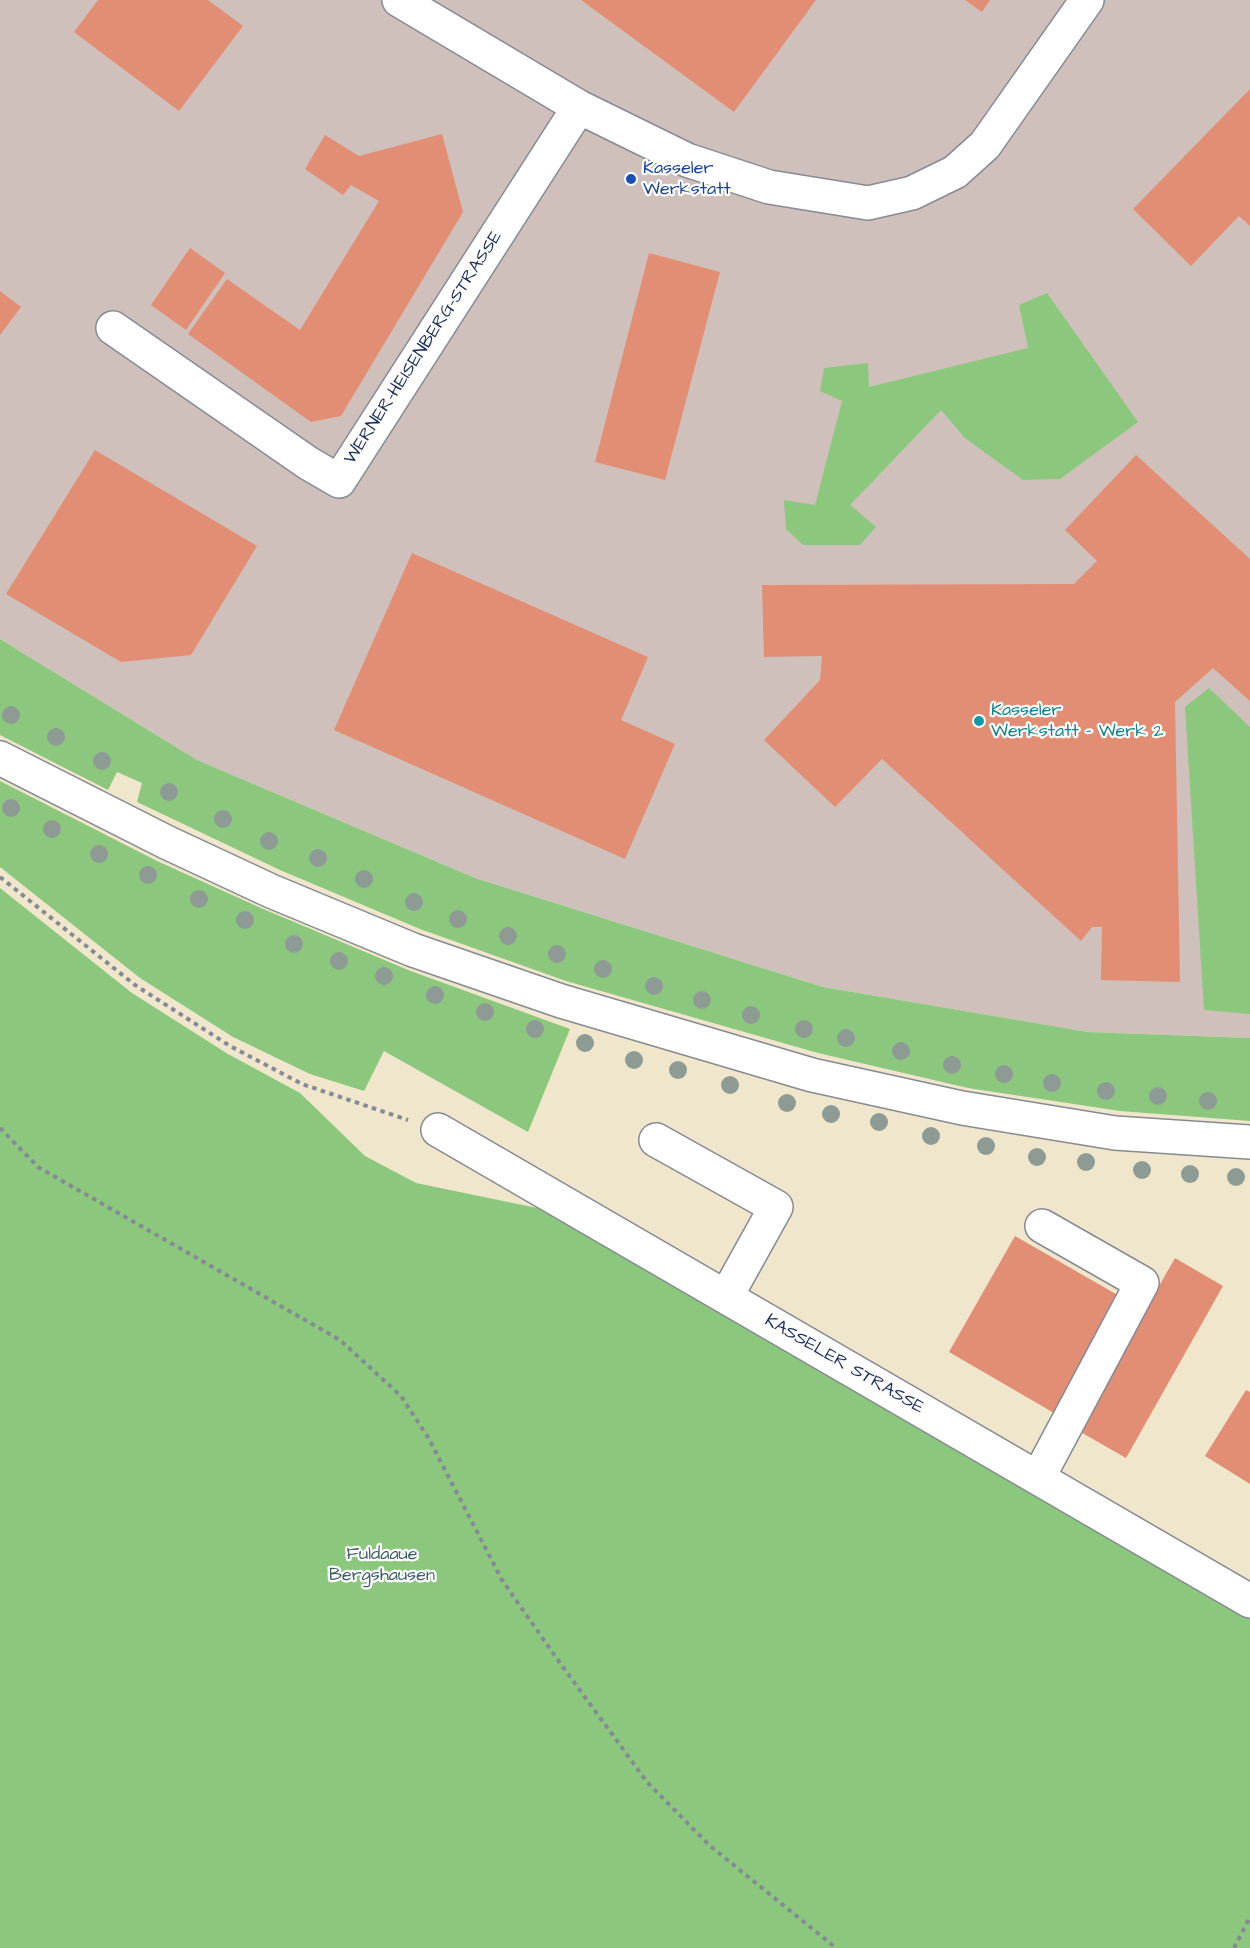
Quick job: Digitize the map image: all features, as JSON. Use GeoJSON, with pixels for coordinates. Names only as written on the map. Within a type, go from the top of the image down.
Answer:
{"type":"FeatureCollection","features":[{"type":"Feature","properties":{"kind":"street"},"geometry":{"type":"LineString","coordinates":[[399,0],[579,107],[697,163],[770,187],[868,203],[912,193],[956,172],[985,145],[1088,0]]}},
{"type":"Feature","properties":{"kind":"street","name":"WERNER-HEISENBERG-STRASSE"},"geometry":{"type":"LineString","coordinates":[[113,328],[308,464],[339,481],[579,107]]}},
{"type":"Feature","properties":{"kind":"street"},"geometry":{"type":"LineString","coordinates":[[0,758],[165,842],[271,891],[413,950],[561,1001],[812,1075],[962,1107],[1115,1133],[1250,1142]]}},
{"type":"Feature","properties":{"kind":"street","name":"KASSELER STRASSE"},"geometry":{"type":"LineString","coordinates":[[438,1130],[1250,1601]]}},
{"type":"Feature","properties":{"kind":"street"},"geometry":{"type":"LineString","coordinates":[[656,1140],[776,1208],[726,1297]]}},
{"type":"Feature","properties":{"kind":"street"},"geometry":{"type":"LineString","coordinates":[[1038,1478],[1142,1283],[1042,1226]]}},
{"type":"Feature","properties":{"kind":"path"},"geometry":{"type":"LineString","coordinates":[[0,877],[135,985],[230,1046],[302,1084],[438,1130]]}},
{"type":"Feature","properties":{"kind":"path"},"geometry":{"type":"LineString","coordinates":[[0,1128],[38,1167],[340,1340],[401,1396],[429,1439],[502,1580],[647,1782],[709,1845],[836,1948]]}},
{"type":"Feature","properties":{"kind":"path"},"geometry":{"type":"LineString","coordinates":[[1234,1948],[1250,1917]]}},
{"type":"Feature","properties":{"kind":"shaded area"},"geometry":{"type":"Polygon","coordinates":[[[0,0],[1250,0],[1250,1038],[1088,1032],[823,987],[475,878],[197,760],[0,639],[0,0]]]}},
{"type":"Feature","properties":{"kind":"green space"},"geometry":{"type":"Polygon","coordinates":[[[1047,293],[1138,422],[1060,479],[1023,480],[965,438],[941,410],[850,505],[876,527],[860,545],[803,545],[786,529],[784,500],[815,505],[842,401],[820,391],[824,368],[868,363],[869,387],[1028,348],[1019,305],[1047,293]]]}},
{"type":"Feature","properties":{"kind":"green space"},"geometry":{"type":"Polygon","coordinates":[[[0,639],[197,760],[475,878],[823,987],[1088,1032],[1250,1038],[1250,1121],[1120,1111],[968,1088],[818,1053],[566,981],[420,929],[280,870],[137,802],[142,783],[117,772],[108,790],[0,735],[0,639]]]}},
{"type":"Feature","properties":{"kind":"green space"},"geometry":{"type":"Polygon","coordinates":[[[1209,688],[1250,727],[1250,1014],[1204,1010],[1185,707],[1209,688]]]}},
{"type":"Feature","properties":{"kind":"green space"},"geometry":{"type":"Polygon","coordinates":[[[0,781],[157,861],[261,908],[408,970],[570,1029],[528,1132],[384,1051],[364,1091],[310,1074],[233,1037],[140,978],[0,867],[0,781]]]}},
{"type":"Feature","properties":{"kind":"green space","name":"Fuldaaue Bergshausen"},"geometry":{"type":"Polygon","coordinates":[[[0,888],[132,993],[228,1054],[300,1093],[365,1156],[416,1183],[542,1209],[1250,1619],[1250,1948],[0,1948],[0,888]]]}},
{"type":"Feature","properties":{"kind":"building"},"geometry":{"type":"Polygon","coordinates":[[[98,0],[208,0],[243,26],[179,111],[74,32],[98,0]]]}},
{"type":"Feature","properties":{"kind":"building"},"geometry":{"type":"Polygon","coordinates":[[[581,0],[816,0],[734,112],[581,0]]]}},
{"type":"Feature","properties":{"kind":"building"},"geometry":{"type":"Polygon","coordinates":[[[965,0],[990,0],[982,12],[965,0]]]}},
{"type":"Feature","properties":{"kind":"building"},"geometry":{"type":"Polygon","coordinates":[[[1250,89],[1250,226],[1239,216],[1191,266],[1133,209],[1250,89]]]}},
{"type":"Feature","properties":{"kind":"building"},"geometry":{"type":"Polygon","coordinates":[[[442,134],[463,212],[341,416],[311,422],[188,334],[227,279],[300,330],[379,201],[351,185],[343,195],[305,169],[325,135],[359,156],[442,134]]]}},
{"type":"Feature","properties":{"kind":"building"},"geometry":{"type":"Polygon","coordinates":[[[190,248],[225,273],[186,330],[151,305],[190,248]]]}},
{"type":"Feature","properties":{"kind":"building"},"geometry":{"type":"Polygon","coordinates":[[[649,253],[720,272],[665,480],[595,462],[649,253]]]}},
{"type":"Feature","properties":{"kind":"building"},"geometry":{"type":"Polygon","coordinates":[[[0,291],[21,307],[0,335],[0,291]]]}},
{"type":"Feature","properties":{"kind":"building"},"geometry":{"type":"Polygon","coordinates":[[[95,450],[257,546],[191,655],[121,662],[6,594],[95,450]]]}},
{"type":"Feature","properties":{"kind":"building","name":"Kasseler Werkstatt - Werk 2"},"geometry":{"type":"Polygon","coordinates":[[[1136,455],[1250,559],[1250,701],[1213,668],[1175,702],[1180,982],[1101,980],[1102,927],[1092,927],[1081,941],[882,759],[835,807],[764,740],[820,680],[822,656],[764,657],[762,585],[1074,584],[1097,561],[1065,530],[1136,455]]]}},
{"type":"Feature","properties":{"kind":"building"},"geometry":{"type":"Polygon","coordinates":[[[412,553],[648,657],[621,720],[675,744],[625,859],[334,730],[412,553]]]}},
{"type":"Feature","properties":{"kind":"building"},"geometry":{"type":"Polygon","coordinates":[[[1015,1236],[1121,1297],[1054,1413],[949,1352],[1015,1236]]]}},
{"type":"Feature","properties":{"kind":"building"},"geometry":{"type":"Polygon","coordinates":[[[1175,1258],[1223,1286],[1126,1458],[1077,1430],[1175,1258]]]}},
{"type":"Feature","properties":{"kind":"building"},"geometry":{"type":"Polygon","coordinates":[[[1246,1390],[1250,1392],[1250,1484],[1205,1456],[1246,1390]]]}},
{"type":"Feature","properties":{"kind":"place","name":"Kasseler Werkstatt"},"geometry":{"type":"Point","coordinates":[631,179]}},
{"type":"Feature","properties":{"kind":"place","name":"Kasseler Werkstatt - Werk 2"},"geometry":{"type":"Point","coordinates":[979,721]}}]}
